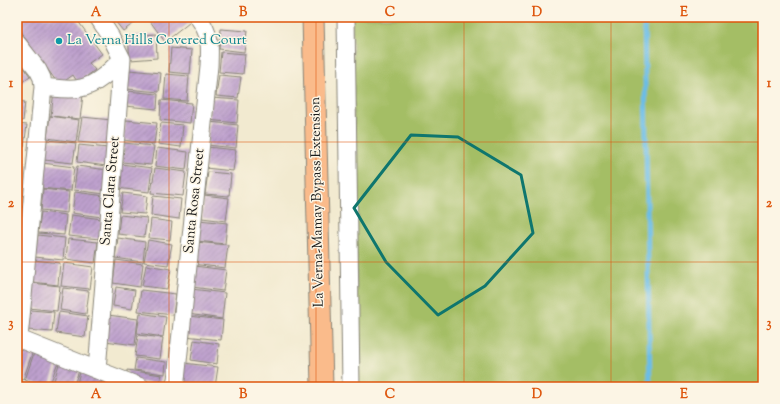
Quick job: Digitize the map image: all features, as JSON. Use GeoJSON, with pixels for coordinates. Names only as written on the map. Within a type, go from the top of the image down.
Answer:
{"type":"FeatureCollection","features":[{"type":"Feature","properties":{"kind":"main road","name":"La Verna-Mamay Bypass Extension"},"geometry":{"type":"LineString","coordinates":[[313,17],[322,387]]}},
{"type":"Feature","properties":{"kind":"street"},"geometry":{"type":"LineString","coordinates":[[43,87],[72,89],[83,88],[93,84],[122,59],[111,37],[98,17]]}},
{"type":"Feature","properties":{"kind":"street","name":"Santa Rosa Street"},"geometry":{"type":"LineString","coordinates":[[173,387],[176,380],[209,66],[209,37],[198,17]]}},
{"type":"Feature","properties":{"kind":"street"},"geometry":{"type":"LineString","coordinates":[[346,17],[351,387]]}},
{"type":"Feature","properties":{"kind":"street"},"geometry":{"type":"LineString","coordinates":[[17,43],[38,70],[42,78],[43,87],[18,338],[141,387]]}},
{"type":"Feature","properties":{"kind":"street","name":"Santa Clara Street"},"geometry":{"type":"LineString","coordinates":[[97,370],[122,59]]}},
{"type":"Feature","properties":{"kind":"highlighted area"},"geometry":{"type":"Polygon","coordinates":[[[411,135],[458,137],[521,175],[533,233],[485,286],[438,315],[386,262],[354,208],[411,135]]]}},
{"type":"Feature","properties":{"kind":"green space"},"geometry":{"type":"Polygon","coordinates":[[[352,17],[763,17],[763,387],[358,387],[352,17]]]}},
{"type":"Feature","properties":{"kind":"building","name":"La Verna Hills Covered Court"},"geometry":{"type":"Polygon","coordinates":[[[19,17],[75,17],[102,54],[89,63],[95,70],[78,83],[73,75],[59,85],[17,27],[17,19],[19,17]]]}},
{"type":"Feature","properties":{"kind":"building"},"geometry":{"type":"Polygon","coordinates":[[[112,17],[140,17],[141,18],[123,31],[112,17]]]}},
{"type":"Feature","properties":{"kind":"building"},"geometry":{"type":"Polygon","coordinates":[[[155,17],[193,17],[194,19],[165,42],[150,21],[155,17]]]}},
{"type":"Feature","properties":{"kind":"building"},"geometry":{"type":"Polygon","coordinates":[[[221,29],[247,31],[244,52],[219,49],[221,29]]]}},
{"type":"Feature","properties":{"kind":"building"},"geometry":{"type":"Polygon","coordinates":[[[156,34],[157,58],[130,60],[128,36],[156,34]]]}},
{"type":"Feature","properties":{"kind":"building"},"geometry":{"type":"Polygon","coordinates":[[[171,48],[192,50],[190,74],[169,72],[171,48]]]}},
{"type":"Feature","properties":{"kind":"building"},"geometry":{"type":"Polygon","coordinates":[[[221,52],[245,54],[243,74],[219,72],[221,52]]]}},
{"type":"Feature","properties":{"kind":"building"},"geometry":{"type":"Polygon","coordinates":[[[18,59],[30,76],[17,86],[17,60],[18,59]]]}},
{"type":"Feature","properties":{"kind":"building"},"geometry":{"type":"Polygon","coordinates":[[[129,70],[161,73],[159,92],[127,89],[129,70]]]}},
{"type":"Feature","properties":{"kind":"building"},"geometry":{"type":"Polygon","coordinates":[[[166,74],[189,76],[187,101],[164,99],[166,74]]]}},
{"type":"Feature","properties":{"kind":"building"},"geometry":{"type":"Polygon","coordinates":[[[219,75],[241,77],[238,98],[216,96],[219,75]]]}},
{"type":"Feature","properties":{"kind":"building"},"geometry":{"type":"Polygon","coordinates":[[[54,91],[83,95],[80,119],[51,116],[54,91]]]}},
{"type":"Feature","properties":{"kind":"building"},"geometry":{"type":"Polygon","coordinates":[[[127,91],[158,94],[157,109],[125,106],[127,91]]]}},
{"type":"Feature","properties":{"kind":"building"},"geometry":{"type":"Polygon","coordinates":[[[211,98],[239,100],[237,123],[208,120],[211,98]]]}},
{"type":"Feature","properties":{"kind":"building"},"geometry":{"type":"Polygon","coordinates":[[[161,100],[192,103],[190,123],[160,120],[161,100]]]}},
{"type":"Feature","properties":{"kind":"building"},"geometry":{"type":"Polygon","coordinates":[[[17,101],[25,102],[23,121],[17,121],[17,101]]]}},
{"type":"Feature","properties":{"kind":"building"},"geometry":{"type":"Polygon","coordinates":[[[50,116],[79,120],[76,142],[47,138],[50,116]]]}},
{"type":"Feature","properties":{"kind":"building"},"geometry":{"type":"Polygon","coordinates":[[[82,117],[112,120],[109,145],[78,142],[82,117]]]}},
{"type":"Feature","properties":{"kind":"building"},"geometry":{"type":"Polygon","coordinates":[[[126,120],[157,123],[154,144],[123,140],[126,120]]]}},
{"type":"Feature","properties":{"kind":"building"},"geometry":{"type":"Polygon","coordinates":[[[209,122],[238,125],[236,148],[207,145],[209,122]]]}},
{"type":"Feature","properties":{"kind":"building"},"geometry":{"type":"Polygon","coordinates":[[[161,123],[183,125],[181,147],[158,144],[161,123]]]}},
{"type":"Feature","properties":{"kind":"building"},"geometry":{"type":"Polygon","coordinates":[[[17,124],[27,125],[24,147],[17,146],[17,124]]]}},
{"type":"Feature","properties":{"kind":"building"},"geometry":{"type":"Polygon","coordinates":[[[47,140],[76,143],[73,163],[44,160],[47,140]]]}},
{"type":"Feature","properties":{"kind":"building"},"geometry":{"type":"Polygon","coordinates":[[[124,143],[154,146],[151,165],[122,162],[124,143]]]}},
{"type":"Feature","properties":{"kind":"building"},"geometry":{"type":"Polygon","coordinates":[[[79,145],[108,148],[106,166],[77,162],[79,145]]]}},
{"type":"Feature","properties":{"kind":"building"},"geometry":{"type":"Polygon","coordinates":[[[207,147],[236,150],[233,171],[205,168],[207,147]]]}},
{"type":"Feature","properties":{"kind":"building"},"geometry":{"type":"Polygon","coordinates":[[[157,148],[188,152],[186,170],[155,166],[157,148]]]}},
{"type":"Feature","properties":{"kind":"building"},"geometry":{"type":"Polygon","coordinates":[[[42,163],[74,167],[71,191],[40,188],[42,163]]]}},
{"type":"Feature","properties":{"kind":"building"},"geometry":{"type":"Polygon","coordinates":[[[121,164],[152,168],[149,192],[117,188],[121,164]]]}},
{"type":"Feature","properties":{"kind":"building"},"geometry":{"type":"Polygon","coordinates":[[[77,166],[108,170],[105,194],[74,190],[77,166]]]}},
{"type":"Feature","properties":{"kind":"building"},"geometry":{"type":"Polygon","coordinates":[[[155,168],[186,172],[183,196],[151,193],[155,168]]]}},
{"type":"Feature","properties":{"kind":"building"},"geometry":{"type":"Polygon","coordinates":[[[208,172],[231,174],[229,196],[205,194],[208,172]]]}},
{"type":"Feature","properties":{"kind":"building"},"geometry":{"type":"Polygon","coordinates":[[[43,189],[69,192],[67,213],[41,210],[43,189]]]}},
{"type":"Feature","properties":{"kind":"building"},"geometry":{"type":"Polygon","coordinates":[[[75,192],[105,196],[102,217],[72,213],[75,192]]]}},
{"type":"Feature","properties":{"kind":"building"},"geometry":{"type":"Polygon","coordinates":[[[123,193],[147,196],[145,214],[120,212],[123,193]]]}},
{"type":"Feature","properties":{"kind":"building"},"geometry":{"type":"Polygon","coordinates":[[[204,195],[229,198],[226,221],[202,218],[204,195]]]}},
{"type":"Feature","properties":{"kind":"building"},"geometry":{"type":"Polygon","coordinates":[[[153,196],[181,199],[179,219],[151,215],[153,196]]]}},
{"type":"Feature","properties":{"kind":"building"},"geometry":{"type":"Polygon","coordinates":[[[41,212],[66,215],[64,235],[38,233],[41,212]]]}},
{"type":"Feature","properties":{"kind":"building"},"geometry":{"type":"Polygon","coordinates":[[[71,215],[102,219],[100,239],[68,236],[71,215]]]}},
{"type":"Feature","properties":{"kind":"building"},"geometry":{"type":"Polygon","coordinates":[[[120,215],[147,218],[144,237],[118,234],[120,215]]]}},
{"type":"Feature","properties":{"kind":"building"},"geometry":{"type":"Polygon","coordinates":[[[17,219],[23,219],[21,242],[17,242],[17,219]]]}},
{"type":"Feature","properties":{"kind":"building"},"geometry":{"type":"Polygon","coordinates":[[[151,219],[172,222],[170,240],[149,238],[151,219]]]}},
{"type":"Feature","properties":{"kind":"building"},"geometry":{"type":"Polygon","coordinates":[[[199,220],[227,223],[225,244],[197,241],[199,220]]]}},
{"type":"Feature","properties":{"kind":"building"},"geometry":{"type":"Polygon","coordinates":[[[38,235],[65,238],[63,260],[35,257],[38,235]]]}},
{"type":"Feature","properties":{"kind":"building"},"geometry":{"type":"Polygon","coordinates":[[[118,238],[145,242],[143,262],[115,258],[118,238]]]}},
{"type":"Feature","properties":{"kind":"building"},"geometry":{"type":"Polygon","coordinates":[[[68,239],[98,242],[95,263],[66,259],[68,239]]]}},
{"type":"Feature","properties":{"kind":"building"},"geometry":{"type":"Polygon","coordinates":[[[148,240],[172,244],[168,265],[144,262],[148,240]]]}},
{"type":"Feature","properties":{"kind":"building"},"geometry":{"type":"Polygon","coordinates":[[[195,242],[228,245],[225,268],[192,264],[195,242]]]}},
{"type":"Feature","properties":{"kind":"building"},"geometry":{"type":"Polygon","coordinates":[[[17,244],[20,245],[18,259],[17,259],[17,244]]]}},
{"type":"Feature","properties":{"kind":"building"},"geometry":{"type":"Polygon","coordinates":[[[34,260],[60,263],[58,285],[32,282],[34,260]]]}},
{"type":"Feature","properties":{"kind":"building"},"geometry":{"type":"Polygon","coordinates":[[[116,260],[143,264],[140,287],[113,283],[116,260]]]}},
{"type":"Feature","properties":{"kind":"building"},"geometry":{"type":"Polygon","coordinates":[[[64,263],[93,267],[90,289],[61,286],[64,263]]]}},
{"type":"Feature","properties":{"kind":"building"},"geometry":{"type":"Polygon","coordinates":[[[146,265],[171,269],[167,289],[142,286],[146,265]]]}},
{"type":"Feature","properties":{"kind":"building"},"geometry":{"type":"Polygon","coordinates":[[[194,266],[226,270],[223,291],[192,287],[194,266]]]}},
{"type":"Feature","properties":{"kind":"building"},"geometry":{"type":"Polygon","coordinates":[[[31,283],[60,286],[57,311],[29,308],[31,283]]]}},
{"type":"Feature","properties":{"kind":"building"},"geometry":{"type":"Polygon","coordinates":[[[116,287],[135,290],[132,309],[113,306],[116,287]]]}},
{"type":"Feature","properties":{"kind":"building"},"geometry":{"type":"Polygon","coordinates":[[[63,288],[89,291],[86,314],[60,310],[63,288]]]}},
{"type":"Feature","properties":{"kind":"building"},"geometry":{"type":"Polygon","coordinates":[[[191,289],[225,293],[222,319],[188,314],[191,289]]]}},
{"type":"Feature","properties":{"kind":"building"},"geometry":{"type":"Polygon","coordinates":[[[141,290],[176,294],[173,315],[138,311],[141,290]]]}},
{"type":"Feature","properties":{"kind":"building"},"geometry":{"type":"Polygon","coordinates":[[[30,310],[54,312],[52,332],[27,330],[30,310]]]}},
{"type":"Feature","properties":{"kind":"building"},"geometry":{"type":"Polygon","coordinates":[[[59,312],[88,316],[85,337],[56,333],[59,312]]]}},
{"type":"Feature","properties":{"kind":"building"},"geometry":{"type":"Polygon","coordinates":[[[140,313],[166,317],[163,337],[137,333],[140,313]]]}},
{"type":"Feature","properties":{"kind":"building"},"geometry":{"type":"Polygon","coordinates":[[[108,315],[138,319],[135,345],[105,341],[108,315]]]}},
{"type":"Feature","properties":{"kind":"building"},"geometry":{"type":"Polygon","coordinates":[[[188,316],[223,320],[221,340],[185,336],[188,316]]]}},
{"type":"Feature","properties":{"kind":"building"},"geometry":{"type":"Polygon","coordinates":[[[138,335],[163,338],[160,359],[135,356],[138,335]]]}},
{"type":"Feature","properties":{"kind":"building"},"geometry":{"type":"Polygon","coordinates":[[[194,340],[219,344],[217,364],[191,360],[194,340]]]}},
{"type":"Feature","properties":{"kind":"building"},"geometry":{"type":"Polygon","coordinates":[[[17,346],[33,351],[23,380],[17,378],[17,346]]]}},
{"type":"Feature","properties":{"kind":"building"},"geometry":{"type":"Polygon","coordinates":[[[35,350],[59,359],[49,387],[25,380],[35,350]]]}},
{"type":"Feature","properties":{"kind":"building"},"geometry":{"type":"Polygon","coordinates":[[[136,358],[166,362],[165,374],[134,370],[136,358]]]}},
{"type":"Feature","properties":{"kind":"building"},"geometry":{"type":"Polygon","coordinates":[[[60,361],[80,368],[73,387],[52,387],[60,361]]]}},
{"type":"Feature","properties":{"kind":"building"},"geometry":{"type":"Polygon","coordinates":[[[183,363],[218,367],[215,387],[180,386],[183,363]]]}},
{"type":"Feature","properties":{"kind":"building"},"geometry":{"type":"Polygon","coordinates":[[[127,370],[162,375],[159,384],[127,381],[127,370]]]}},
{"type":"Feature","properties":{"kind":"building"},"geometry":{"type":"Polygon","coordinates":[[[80,372],[102,379],[100,387],[76,387],[80,372]]]}},
{"type":"Feature","properties":{"kind":"building"},"geometry":{"type":"Polygon","coordinates":[[[104,379],[123,387],[102,387],[104,379]]]}},
{"type":"Feature","properties":{"kind":"building"},"geometry":{"type":"Polygon","coordinates":[[[17,380],[23,382],[21,387],[17,387],[17,380]]]}},
{"type":"Feature","properties":{"kind":"building"},"geometry":{"type":"Polygon","coordinates":[[[25,383],[36,387],[23,387],[25,383]]]}},
{"type":"Feature","properties":{"kind":"waterway"},"geometry":{"type":"LineString","coordinates":[[644,17],[650,387]]}},
{"type":"Feature","properties":{"kind":"place","name":"La Verna Hills Covered Court"},"geometry":{"type":"Point","coordinates":[59,41]}}]}
